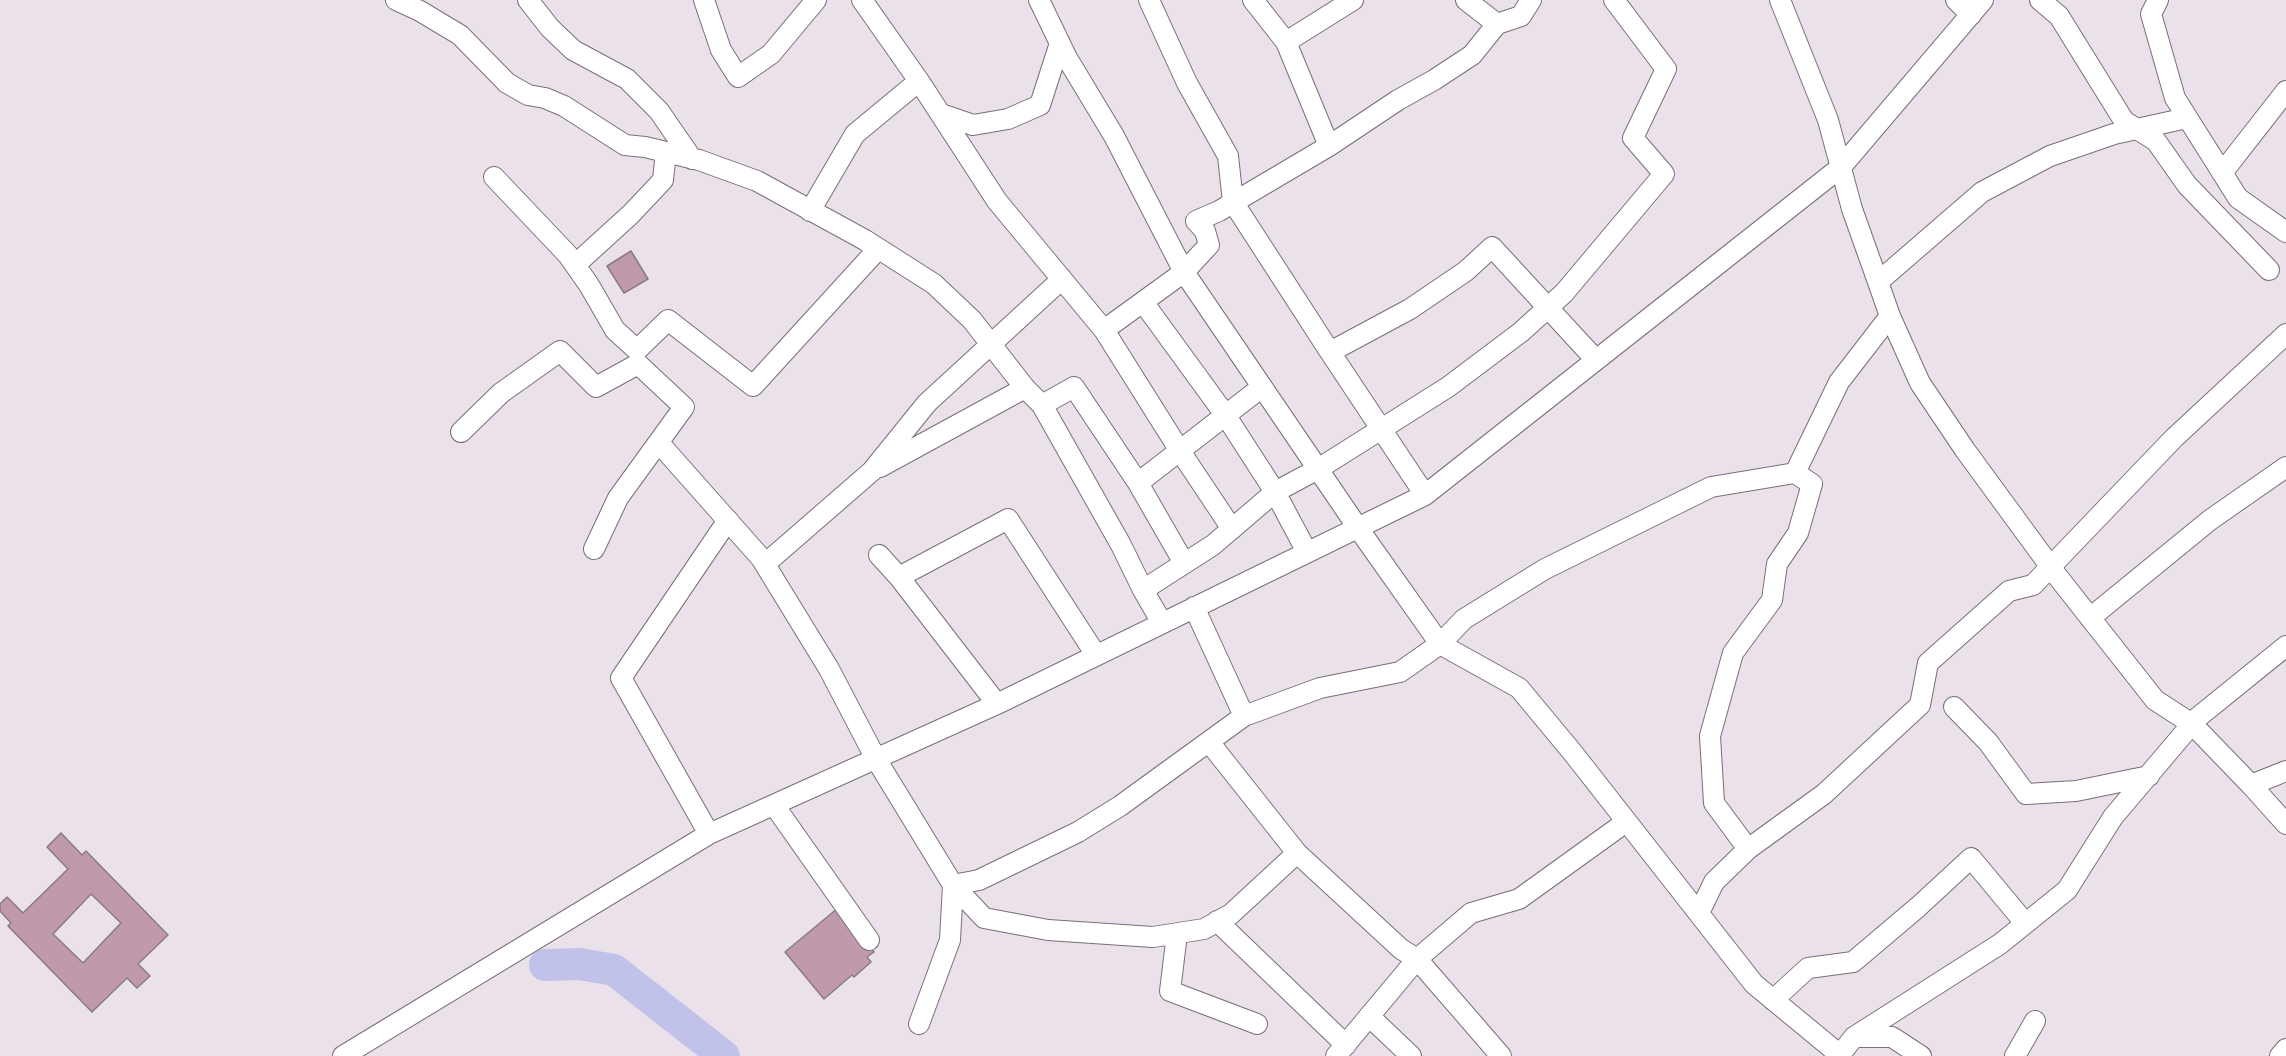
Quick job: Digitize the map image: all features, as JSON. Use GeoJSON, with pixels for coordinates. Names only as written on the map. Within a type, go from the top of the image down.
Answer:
{"type":"FeatureCollection","features":[{"type":"Feature","properties":{"kind":"street"},"geometry":{"type":"LineString","coordinates":[[396,0],[420,11],[460,35],[507,83],[528,95],[545,98],[564,106],[625,145],[692,159],[757,181],[878,249],[934,284],[972,320],[1025,388],[1042,405],[1121,544],[1162,623]]}},
{"type":"Feature","properties":{"kind":"street"},"geometry":{"type":"LineString","coordinates":[[528,0],[550,28],[573,50],[627,79],[659,111],[692,159]]}},
{"type":"Feature","properties":{"kind":"street"},"geometry":{"type":"LineString","coordinates":[[704,0],[721,50],[738,77],[771,54],[816,0]]}},
{"type":"Feature","properties":{"kind":"street"},"geometry":{"type":"LineString","coordinates":[[862,0],[919,81],[998,201],[1104,330],[1232,529]]}},
{"type":"Feature","properties":{"kind":"street"},"geometry":{"type":"LineString","coordinates":[[1039,0],[1060,43],[1114,136],[1184,272],[1440,644],[1519,688],[1573,753],[1754,984],[1839,1056],[1854,1037],[2000,944],[2067,890],[2113,817],[2192,724],[2286,646]]}},
{"type":"Feature","properties":{"kind":"street"},"geometry":{"type":"LineString","coordinates":[[1149,0],[1187,83],[1228,156],[1233,202],[1425,495]]}},
{"type":"Feature","properties":{"kind":"street"},"geometry":{"type":"LineString","coordinates":[[1253,0],[1286,42],[1329,146]]}},
{"type":"Feature","properties":{"kind":"street"},"geometry":{"type":"LineString","coordinates":[[1286,42],[1353,0]]}},
{"type":"Feature","properties":{"kind":"street"},"geometry":{"type":"LineString","coordinates":[[1466,0],[1497,24]]}},
{"type":"Feature","properties":{"kind":"street"},"geometry":{"type":"LineString","coordinates":[[1104,330],[1184,272],[1209,245],[1205,231],[1196,221],[1329,146],[1472,55],[1497,24],[1521,16],[1532,0]]}},
{"type":"Feature","properties":{"kind":"street"},"geometry":{"type":"LineString","coordinates":[[1143,590],[1232,529],[1275,492],[1318,469],[1448,387],[1521,332],[1564,293],[1664,174],[1633,138],[1666,69],[1614,0]]}},
{"type":"Feature","properties":{"kind":"street"},"geometry":{"type":"LineString","coordinates":[[343,1056],[709,834],[997,704],[1425,495],[1841,167],[1977,8],[1956,0]]}},
{"type":"Feature","properties":{"kind":"street"},"geometry":{"type":"LineString","coordinates":[[2040,0],[2059,16],[2124,121],[2156,141],[2187,185],[2269,270]]}},
{"type":"Feature","properties":{"kind":"street"},"geometry":{"type":"LineString","coordinates":[[2158,0],[2151,14],[2175,98],[2238,198],[2286,232]]}},
{"type":"Feature","properties":{"kind":"street"},"geometry":{"type":"LineString","coordinates":[[1784,1],[1824,111],[1852,209],[1890,316],[1920,382],[1965,450],[2050,566],[2155,700],[2192,724],[2286,824]]}},
{"type":"Feature","properties":{"kind":"street"},"geometry":{"type":"LineString","coordinates":[[941,114],[973,125],[1008,119],[1040,105],[1060,43]]}},
{"type":"Feature","properties":{"kind":"street"},"geometry":{"type":"LineString","coordinates":[[810,211],[855,134],[919,81]]}},
{"type":"Feature","properties":{"kind":"street"},"geometry":{"type":"LineString","coordinates":[[2222,173],[2286,91]]}},
{"type":"Feature","properties":{"kind":"street"},"geometry":{"type":"LineString","coordinates":[[1878,282],[1982,192],[2050,156],[2114,134],[2187,118]]}},
{"type":"Feature","properties":{"kind":"street"},"geometry":{"type":"LineString","coordinates":[[575,265],[631,214],[663,180],[666,152]]}},
{"type":"Feature","properties":{"kind":"street"},"geometry":{"type":"LineString","coordinates":[[494,177],[575,265],[590,285],[615,330],[637,350],[668,320],[753,386],[878,249]]}},
{"type":"Feature","properties":{"kind":"street"},"geometry":{"type":"LineString","coordinates":[[1330,352],[1410,309],[1466,271],[1492,247],[1596,360]]}},
{"type":"Feature","properties":{"kind":"street"},"geometry":{"type":"LineString","coordinates":[[765,564],[872,471],[927,403],[1062,279]]}},
{"type":"Feature","properties":{"kind":"street"},"geometry":{"type":"LineString","coordinates":[[1143,302],[1226,416],[1275,492],[1307,552]]}},
{"type":"Feature","properties":{"kind":"street"},"geometry":{"type":"LineString","coordinates":[[1795,472],[1839,382],[1890,316]]}},
{"type":"Feature","properties":{"kind":"street"},"geometry":{"type":"LineString","coordinates":[[1699,913],[1714,882],[1748,849],[1824,794],[1920,705],[1928,663],[2009,591],[2033,585],[2174,438],[2286,334]]}},
{"type":"Feature","properties":{"kind":"street"},"geometry":{"type":"LineString","coordinates":[[461,432],[501,393],[560,351],[596,387],[638,364],[684,407],[618,498],[594,549]]}},
{"type":"Feature","properties":{"kind":"street"},"geometry":{"type":"LineString","coordinates":[[1042,405],[1074,387],[1138,483],[1184,563]]}},
{"type":"Feature","properties":{"kind":"street"},"geometry":{"type":"LineString","coordinates":[[1138,483],[1262,387]]}},
{"type":"Feature","properties":{"kind":"street"},"geometry":{"type":"LineString","coordinates":[[872,471],[1025,388]]}},
{"type":"Feature","properties":{"kind":"street"},"geometry":{"type":"LineString","coordinates":[[659,443],[765,564],[829,669],[876,759],[953,885],[984,918],[1048,930],[1154,937],[1203,929],[1231,914],[1297,854]]}},
{"type":"Feature","properties":{"kind":"street"},"geometry":{"type":"LineString","coordinates":[[2090,618],[2210,520],[2286,467]]}},
{"type":"Feature","properties":{"kind":"street"},"geometry":{"type":"LineString","coordinates":[[953,885],[979,880],[1078,832],[1120,806],[1244,717],[1320,688],[1400,672],[1440,644],[1464,619],[1545,569],[1711,488],[1795,472],[1812,484],[1798,533],[1777,564],[1772,600],[1733,653],[1710,736],[1714,803],[1748,849]]}},
{"type":"Feature","properties":{"kind":"street"},"geometry":{"type":"LineString","coordinates":[[899,577],[1008,519],[1096,655]]}},
{"type":"Feature","properties":{"kind":"street"},"geometry":{"type":"LineString","coordinates":[[709,834],[621,678],[728,520]]}},
{"type":"Feature","properties":{"kind":"street"},"geometry":{"type":"LineString","coordinates":[[879,555],[899,577],[997,704]]}},
{"type":"Feature","properties":{"kind":"street"},"geometry":{"type":"LineString","coordinates":[[1194,607],[1244,717]]}},
{"type":"Feature","properties":{"kind":"street"},"geometry":{"type":"LineString","coordinates":[[1954,707],[1988,742],[2026,794],[2076,791],[2149,776]]}},
{"type":"Feature","properties":{"kind":"street"},"geometry":{"type":"LineString","coordinates":[[1209,742],[1297,854],[1401,949],[1417,959],[1501,1056]]}},
{"type":"Feature","properties":{"kind":"street"},"geometry":{"type":"LineString","coordinates":[[2251,785],[2286,771]]}},
{"type":"Feature","properties":{"kind":"street"},"geometry":{"type":"LineString","coordinates":[[774,805],[869,940]]}},
{"type":"Feature","properties":{"kind":"street"},"geometry":{"type":"LineString","coordinates":[[1217,921],[1341,1050],[1417,959],[1471,913],[1519,898],[1626,822]]}},
{"type":"Feature","properties":{"kind":"street"},"geometry":{"type":"LineString","coordinates":[[1773,1000],[1808,968],[1853,962],[1971,858],[2025,923]]}},
{"type":"Feature","properties":{"kind":"street"},"geometry":{"type":"LineString","coordinates":[[919,1024],[950,940],[953,885]]}},
{"type":"Feature","properties":{"kind":"street"},"geometry":{"type":"LineString","coordinates":[[1177,934],[1170,990],[1257,1024]]}},
{"type":"Feature","properties":{"kind":"street"},"geometry":{"type":"LineString","coordinates":[[1369,1016],[1411,1056]]}},
{"type":"Feature","properties":{"kind":"street"},"geometry":{"type":"LineString","coordinates":[[2015,1056],[2035,1021]]}},
{"type":"Feature","properties":{"kind":"street"},"geometry":{"type":"LineString","coordinates":[[1854,1037],[1892,1037],[1921,1056]]}},
{"type":"Feature","properties":{"kind":"street"},"geometry":{"type":"LineString","coordinates":[[2280,1056],[2286,1049]]}},
{"type":"Feature","properties":{"kind":"building"},"geometry":{"type":"Polygon","coordinates":[[[631,251],[648,279],[624,293],[607,266],[631,251]]]}},
{"type":"Feature","properties":{"kind":"building"},"geometry":{"type":"Polygon","coordinates":[[[61,833],[82,855],[86,851],[168,935],[138,964],[150,976],[137,988],[127,978],[92,1012],[8,926],[11,923],[0,911],[0,904],[7,897],[23,913],[68,869],[47,847],[61,833]],[[91,894],[53,934],[83,963],[121,923],[91,894]]]}},
{"type":"Feature","properties":{"kind":"building"},"geometry":{"type":"Polygon","coordinates":[[[838,908],[874,952],[867,957],[871,962],[824,999],[785,952],[838,908]]]}},
{"type":"Feature","properties":{"kind":"waterway"},"geometry":{"type":"LineString","coordinates":[[545,965],[580,964],[614,970],[724,1056]]}}]}
